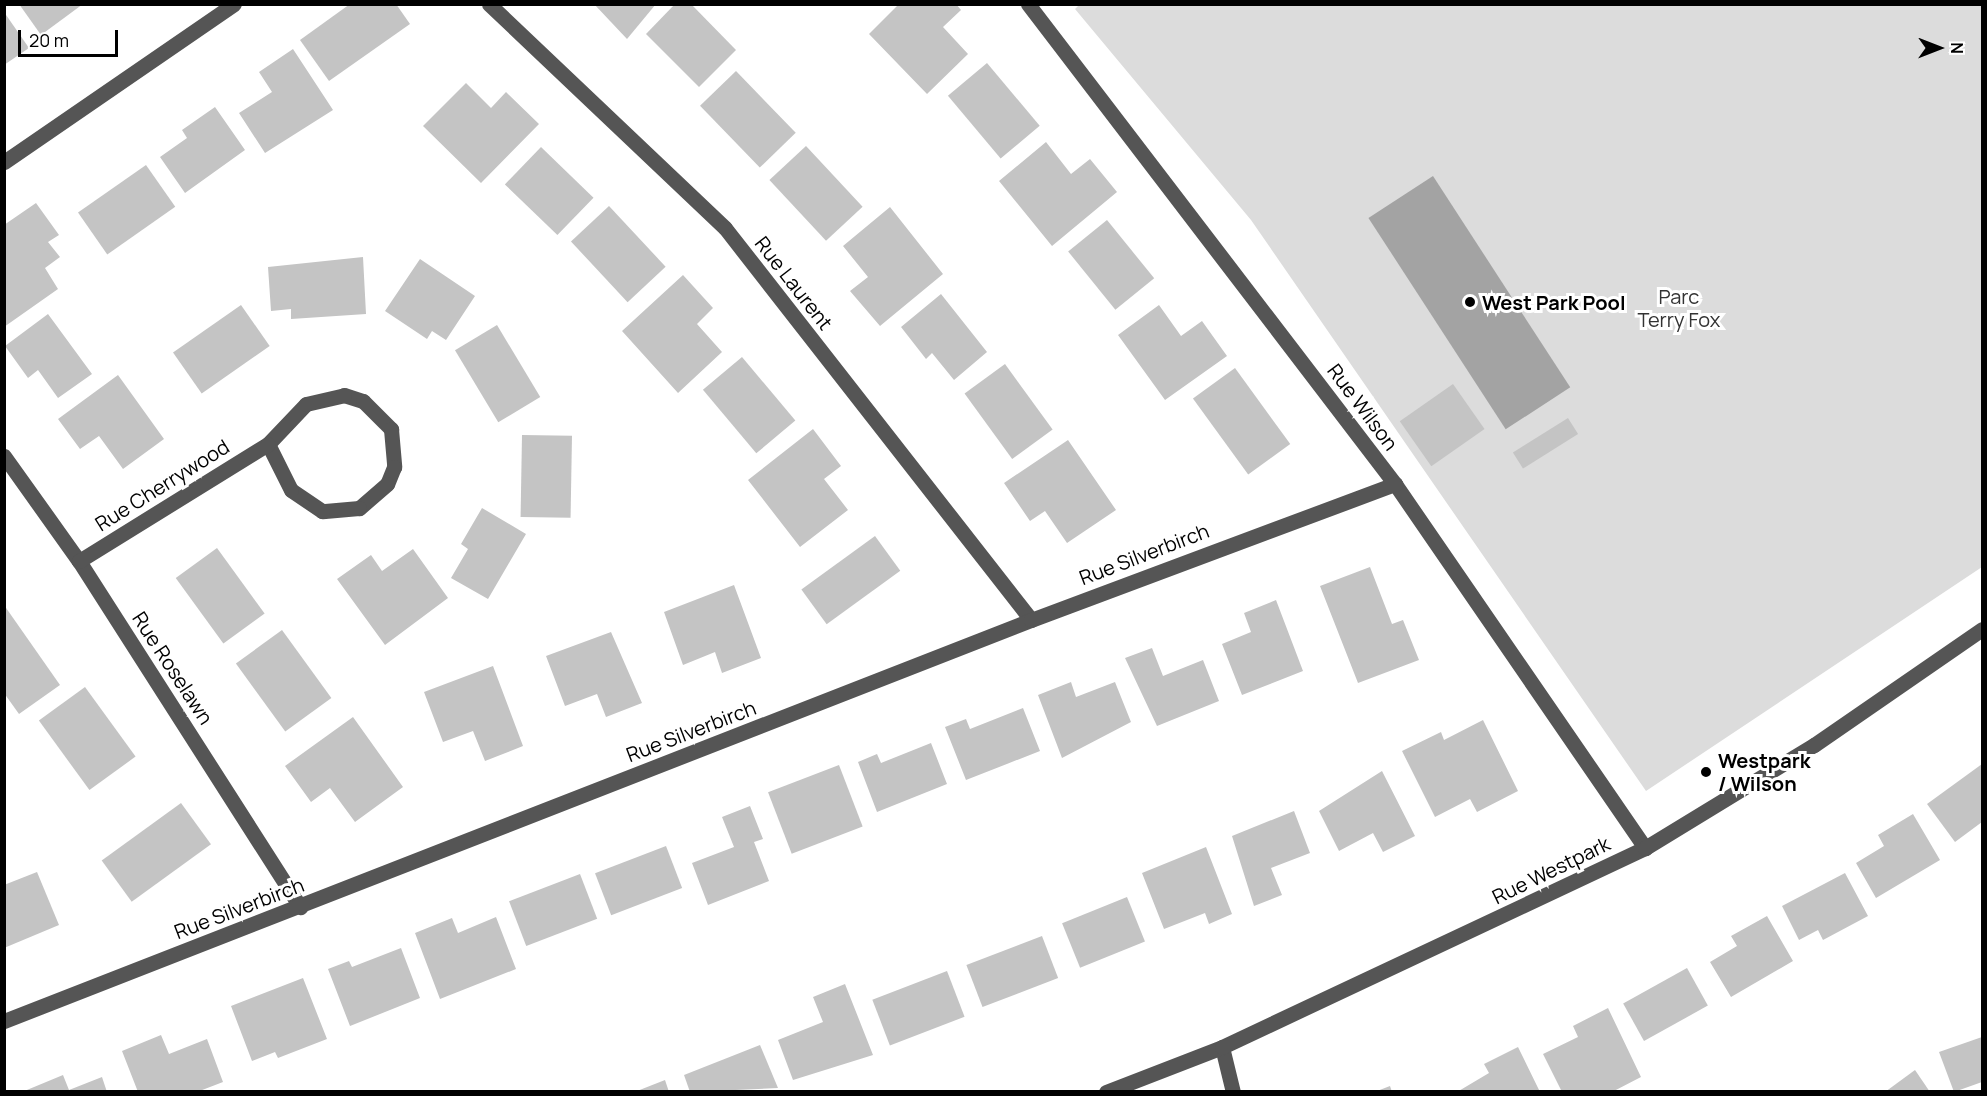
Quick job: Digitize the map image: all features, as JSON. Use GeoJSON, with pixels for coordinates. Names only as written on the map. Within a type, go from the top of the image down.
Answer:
{"type":"FeatureCollection","features":[{"type":"Feature","properties":{"kind":"street"},"geometry":{"type":"LineString","coordinates":[[4,162],[234,4]]}},
{"type":"Feature","properties":{"kind":"street","name":"Rue Laurent"},"geometry":{"type":"LineString","coordinates":[[489,4],[725,228],[1030,620]]}},
{"type":"Feature","properties":{"kind":"street","name":"Rue Wilson"},"geometry":{"type":"LineString","coordinates":[[1029,4],[1395,484],[1645,848]]}},
{"type":"Feature","properties":{"kind":"street","name":"Rue Cherrywood"},"geometry":{"type":"LineString","coordinates":[[79,561],[268,444],[306,404],[344,395],[363,401],[385,421],[396,448],[394,467],[387,484],[367,504],[340,512],[322,511],[291,490],[268,444]]}},
{"type":"Feature","properties":{"kind":"street","name":"Rue Roselawn"},"geometry":{"type":"LineString","coordinates":[[4,456],[79,561],[300,907]]}},
{"type":"Feature","properties":{"kind":"street","name":"Rue Silverbirch"},"geometry":{"type":"LineString","coordinates":[[4,1021],[1030,620],[1395,484]]}},
{"type":"Feature","properties":{"kind":"street","name":"Rue Westpark"},"geometry":{"type":"LineString","coordinates":[[1106,1092],[1222,1047],[1645,848],[1814,745],[1983,629]]}},
{"type":"Feature","properties":{"kind":"street"},"geometry":{"type":"LineString","coordinates":[[1222,1047],[1233,1092]]}},
{"type":"Feature","properties":{"kind":"green space","name":"Parc Terry Fox"},"geometry":{"type":"Polygon","coordinates":[[[1080,4],[1982,5],[1982,567],[1646,791],[1251,220],[1075,9],[1080,4]]]}},
{"type":"Feature","properties":{"kind":"shaded area","name":"West Park Pool"},"geometry":{"type":"Polygon","coordinates":[[[1433,176],[1570,387],[1506,429],[1368,218],[1433,176]]]}},
{"type":"Feature","properties":{"kind":"building"},"geometry":{"type":"Polygon","coordinates":[[[19,4],[83,4],[41,35],[19,4]]]}},
{"type":"Feature","properties":{"kind":"building"},"geometry":{"type":"Polygon","coordinates":[[[350,4],[396,4],[410,24],[329,81],[300,40],[350,4]]]}},
{"type":"Feature","properties":{"kind":"building"},"geometry":{"type":"Polygon","coordinates":[[[594,4],[656,4],[627,39],[594,4]]]}},
{"type":"Feature","properties":{"kind":"building"},"geometry":{"type":"Polygon","coordinates":[[[675,4],[691,4],[736,50],[699,87],[646,34],[675,4]]]}},
{"type":"Feature","properties":{"kind":"building"},"geometry":{"type":"Polygon","coordinates":[[[899,4],[956,4],[961,10],[943,27],[968,54],[927,94],[869,34],[899,4]]]}},
{"type":"Feature","properties":{"kind":"building"},"geometry":{"type":"Polygon","coordinates":[[[4,12],[29,48],[4,65],[4,12]]]}},
{"type":"Feature","properties":{"kind":"building"},"geometry":{"type":"Polygon","coordinates":[[[293,49],[333,110],[265,153],[239,113],[272,92],[259,72],[293,49]]]}},
{"type":"Feature","properties":{"kind":"building"},"geometry":{"type":"Polygon","coordinates":[[[987,63],[1040,126],[1001,159],[948,96],[987,63]]]}},
{"type":"Feature","properties":{"kind":"building"},"geometry":{"type":"Polygon","coordinates":[[[736,71],[796,133],[760,168],[700,106],[736,71]]]}},
{"type":"Feature","properties":{"kind":"building"},"geometry":{"type":"Polygon","coordinates":[[[466,83],[491,108],[506,92],[539,124],[481,183],[423,126],[466,83]]]}},
{"type":"Feature","properties":{"kind":"building"},"geometry":{"type":"Polygon","coordinates":[[[215,107],[245,150],[185,193],[160,157],[187,138],[182,130],[215,107]]]}},
{"type":"Feature","properties":{"kind":"building"},"geometry":{"type":"Polygon","coordinates":[[[1046,142],[1071,174],[1090,159],[1117,192],[1052,246],[999,181],[1046,142]]]}},
{"type":"Feature","properties":{"kind":"building"},"geometry":{"type":"Polygon","coordinates":[[[806,146],[863,207],[826,241],[769,180],[806,146]]]}},
{"type":"Feature","properties":{"kind":"building"},"geometry":{"type":"Polygon","coordinates":[[[541,147],[594,198],[557,235],[505,184],[541,147]]]}},
{"type":"Feature","properties":{"kind":"building"},"geometry":{"type":"Polygon","coordinates":[[[146,165],[175,207],[107,254],[78,213],[146,165]]]}},
{"type":"Feature","properties":{"kind":"building"},"geometry":{"type":"Polygon","coordinates":[[[36,203],[59,235],[48,242],[60,257],[45,268],[58,289],[4,327],[4,225],[36,203]]]}},
{"type":"Feature","properties":{"kind":"building"},"geometry":{"type":"Polygon","coordinates":[[[609,206],[666,267],[628,302],[571,241],[609,206]]]}},
{"type":"Feature","properties":{"kind":"building"},"geometry":{"type":"Polygon","coordinates":[[[890,207],[943,274],[880,326],[850,291],[868,277],[843,246],[890,207]]]}},
{"type":"Feature","properties":{"kind":"building"},"geometry":{"type":"Polygon","coordinates":[[[1107,220],[1154,278],[1115,310],[1068,251],[1107,220]]]}},
{"type":"Feature","properties":{"kind":"building"},"geometry":{"type":"Polygon","coordinates":[[[363,257],[366,314],[291,319],[291,309],[271,311],[268,267],[363,257]]]}},
{"type":"Feature","properties":{"kind":"building"},"geometry":{"type":"Polygon","coordinates":[[[420,259],[475,296],[446,340],[432,331],[427,339],[385,311],[420,259]]]}},
{"type":"Feature","properties":{"kind":"building"},"geometry":{"type":"Polygon","coordinates":[[[683,275],[713,308],[697,324],[722,352],[678,393],[622,331],[683,275]]]}},
{"type":"Feature","properties":{"kind":"building"},"geometry":{"type":"Polygon","coordinates":[[[941,294],[987,352],[954,380],[932,353],[926,359],[901,327],[941,294]]]}},
{"type":"Feature","properties":{"kind":"building"},"geometry":{"type":"Polygon","coordinates":[[[241,305],[270,346],[202,394],[173,353],[241,305]]]}},
{"type":"Feature","properties":{"kind":"building"},"geometry":{"type":"Polygon","coordinates":[[[1159,305],[1181,336],[1202,321],[1227,356],[1165,400],[1118,335],[1159,305]]]}},
{"type":"Feature","properties":{"kind":"building"},"geometry":{"type":"Polygon","coordinates":[[[48,314],[92,374],[58,398],[38,370],[28,378],[5,346],[48,314]]]}},
{"type":"Feature","properties":{"kind":"building"},"geometry":{"type":"Polygon","coordinates":[[[497,325],[540,397],[498,422],[455,350],[497,325]]]}},
{"type":"Feature","properties":{"kind":"building"},"geometry":{"type":"Polygon","coordinates":[[[742,357],[795,421],[756,453],[703,390],[742,357]]]}},
{"type":"Feature","properties":{"kind":"building"},"geometry":{"type":"Polygon","coordinates":[[[1005,364],[1053,430],[1012,459],[965,393],[1005,364]]]}},
{"type":"Feature","properties":{"kind":"building"},"geometry":{"type":"Polygon","coordinates":[[[1235,368],[1290,444],[1248,475],[1193,399],[1235,368]]]}},
{"type":"Feature","properties":{"kind":"building"},"geometry":{"type":"Polygon","coordinates":[[[118,375],[164,439],[123,469],[99,436],[80,449],[58,419],[118,375]]]}},
{"type":"Feature","properties":{"kind":"building"},"geometry":{"type":"Polygon","coordinates":[[[1453,384],[1485,429],[1431,466],[1400,421],[1453,384]]]}},
{"type":"Feature","properties":{"kind":"building"},"geometry":{"type":"Polygon","coordinates":[[[1568,418],[1578,434],[1523,469],[1513,452],[1568,418]]]}},
{"type":"Feature","properties":{"kind":"building"},"geometry":{"type":"Polygon","coordinates":[[[813,429],[841,466],[824,479],[848,510],[800,547],[748,480],[813,429]]]}},
{"type":"Feature","properties":{"kind":"building"},"geometry":{"type":"Polygon","coordinates":[[[522,435],[572,436],[571,518],[521,517],[522,435]]]}},
{"type":"Feature","properties":{"kind":"building"},"geometry":{"type":"Polygon","coordinates":[[[1068,440],[1116,510],[1067,543],[1045,511],[1030,521],[1004,483],[1068,440]]]}},
{"type":"Feature","properties":{"kind":"building"},"geometry":{"type":"Polygon","coordinates":[[[482,508],[526,534],[488,599],[451,578],[468,549],[461,544],[482,508]]]}},
{"type":"Feature","properties":{"kind":"building"},"geometry":{"type":"Polygon","coordinates":[[[875,536],[900,571],[827,624],[801,589],[875,536]]]}},
{"type":"Feature","properties":{"kind":"building"},"geometry":{"type":"Polygon","coordinates":[[[217,548],[265,614],[223,644],[176,578],[217,548]]]}},
{"type":"Feature","properties":{"kind":"building"},"geometry":{"type":"Polygon","coordinates":[[[413,549],[448,598],[385,645],[337,579],[371,555],[382,571],[413,549]]]}},
{"type":"Feature","properties":{"kind":"building"},"geometry":{"type":"Polygon","coordinates":[[[1370,567],[1392,624],[1403,620],[1419,660],[1358,683],[1320,586],[1370,567]]]}},
{"type":"Feature","properties":{"kind":"building"},"geometry":{"type":"Polygon","coordinates":[[[734,585],[761,658],[722,673],[715,652],[683,665],[664,612],[734,585]]]}},
{"type":"Feature","properties":{"kind":"building"},"geometry":{"type":"Polygon","coordinates":[[[1276,600],[1303,671],[1242,695],[1222,644],[1251,632],[1244,613],[1276,600]]]}},
{"type":"Feature","properties":{"kind":"building"},"geometry":{"type":"Polygon","coordinates":[[[4,605],[60,685],[19,714],[4,693],[4,605]]]}},
{"type":"Feature","properties":{"kind":"building"},"geometry":{"type":"Polygon","coordinates":[[[282,630],[331,698],[285,731],[236,664],[282,630]]]}},
{"type":"Feature","properties":{"kind":"building"},"geometry":{"type":"Polygon","coordinates":[[[611,632],[642,703],[606,717],[597,694],[565,706],[546,656],[611,632]]]}},
{"type":"Feature","properties":{"kind":"building"},"geometry":{"type":"Polygon","coordinates":[[[1152,648],[1163,676],[1203,660],[1219,701],[1157,726],[1125,658],[1152,648]]]}},
{"type":"Feature","properties":{"kind":"building"},"geometry":{"type":"Polygon","coordinates":[[[493,666],[523,746],[485,761],[473,731],[443,742],[424,692],[493,666]]]}},
{"type":"Feature","properties":{"kind":"building"},"geometry":{"type":"Polygon","coordinates":[[[1071,682],[1076,697],[1115,682],[1131,722],[1062,758],[1038,695],[1071,682]]]}},
{"type":"Feature","properties":{"kind":"building"},"geometry":{"type":"Polygon","coordinates":[[[85,687],[136,757],[89,790],[39,721],[85,687]]]}},
{"type":"Feature","properties":{"kind":"building"},"geometry":{"type":"Polygon","coordinates":[[[1023,708],[1040,751],[966,780],[945,727],[966,719],[970,729],[1023,708]]]}},
{"type":"Feature","properties":{"kind":"building"},"geometry":{"type":"Polygon","coordinates":[[[353,717],[403,787],[355,822],[330,788],[311,802],[285,766],[353,717]]]}},
{"type":"Feature","properties":{"kind":"building"},"geometry":{"type":"Polygon","coordinates":[[[1483,720],[1518,791],[1477,812],[1470,799],[1435,817],[1402,751],[1441,732],[1444,740],[1483,720]]]}},
{"type":"Feature","properties":{"kind":"building"},"geometry":{"type":"Polygon","coordinates":[[[931,743],[947,784],[877,812],[858,762],[877,754],[881,763],[931,743]]]}},
{"type":"Feature","properties":{"kind":"building"},"geometry":{"type":"Polygon","coordinates":[[[1982,764],[1982,822],[1955,842],[1927,804],[1982,764]]]}},
{"type":"Feature","properties":{"kind":"building"},"geometry":{"type":"Polygon","coordinates":[[[839,765],[863,827],[792,854],[768,792],[839,765]]]}},
{"type":"Feature","properties":{"kind":"building"},"geometry":{"type":"Polygon","coordinates":[[[1382,771],[1415,836],[1383,852],[1373,833],[1339,851],[1319,811],[1382,771]]]}},
{"type":"Feature","properties":{"kind":"building"},"geometry":{"type":"Polygon","coordinates":[[[181,803],[211,844],[132,902],[102,861],[181,803]]]}},
{"type":"Feature","properties":{"kind":"building"},"geometry":{"type":"Polygon","coordinates":[[[750,806],[763,839],[754,842],[769,881],[708,905],[692,863],[734,847],[722,817],[750,806]]]}},
{"type":"Feature","properties":{"kind":"building"},"geometry":{"type":"Polygon","coordinates":[[[1294,811],[1310,853],[1271,868],[1282,895],[1254,906],[1232,836],[1294,811]]]}},
{"type":"Feature","properties":{"kind":"building"},"geometry":{"type":"Polygon","coordinates":[[[1913,814],[1940,860],[1876,898],[1856,863],[1884,846],[1878,835],[1913,814]]]}},
{"type":"Feature","properties":{"kind":"building"},"geometry":{"type":"Polygon","coordinates":[[[666,846],[682,888],[611,915],[595,873],[666,846]]]}},
{"type":"Feature","properties":{"kind":"building"},"geometry":{"type":"Polygon","coordinates":[[[1206,847],[1232,914],[1209,924],[1205,913],[1164,929],[1142,873],[1206,847]]]}},
{"type":"Feature","properties":{"kind":"building"},"geometry":{"type":"Polygon","coordinates":[[[37,872],[59,925],[4,948],[4,885],[37,872]]]}},
{"type":"Feature","properties":{"kind":"building"},"geometry":{"type":"Polygon","coordinates":[[[1845,873],[1868,916],[1823,940],[1818,930],[1799,940],[1782,906],[1845,873]]]}},
{"type":"Feature","properties":{"kind":"building"},"geometry":{"type":"Polygon","coordinates":[[[580,874],[597,919],[526,946],[509,901],[580,874]]]}},
{"type":"Feature","properties":{"kind":"building"},"geometry":{"type":"Polygon","coordinates":[[[1127,897],[1145,942],[1080,968],[1062,923],[1127,897]]]}},
{"type":"Feature","properties":{"kind":"building"},"geometry":{"type":"Polygon","coordinates":[[[1767,916],[1793,961],[1731,997],[1710,962],[1737,946],[1731,936],[1767,916]]]}},
{"type":"Feature","properties":{"kind":"building"},"geometry":{"type":"Polygon","coordinates":[[[496,917],[516,969],[440,999],[415,933],[452,918],[458,933],[496,917]]]}},
{"type":"Feature","properties":{"kind":"building"},"geometry":{"type":"Polygon","coordinates":[[[1042,936],[1058,978],[983,1007],[966,965],[1042,936]]]}},
{"type":"Feature","properties":{"kind":"building"},"geometry":{"type":"Polygon","coordinates":[[[401,948],[420,998],[350,1026],[328,969],[349,961],[352,967],[401,948]]]}},
{"type":"Feature","properties":{"kind":"building"},"geometry":{"type":"Polygon","coordinates":[[[1687,968],[1708,1006],[1644,1041],[1623,1003],[1687,968]]]}},
{"type":"Feature","properties":{"kind":"building"},"geometry":{"type":"Polygon","coordinates":[[[947,971],[965,1017],[890,1045],[872,1000],[947,971]]]}},
{"type":"Feature","properties":{"kind":"building"},"geometry":{"type":"Polygon","coordinates":[[[303,978],[327,1039],[278,1058],[275,1052],[252,1061],[231,1006],[303,978]]]}},
{"type":"Feature","properties":{"kind":"building"},"geometry":{"type":"Polygon","coordinates":[[[845,984],[873,1055],[793,1080],[778,1040],[823,1022],[813,997],[845,984]]]}},
{"type":"Feature","properties":{"kind":"building"},"geometry":{"type":"Polygon","coordinates":[[[1608,1008],[1641,1077],[1612,1092],[1562,1092],[1543,1054],[1578,1037],[1573,1026],[1608,1008]]]}},
{"type":"Feature","properties":{"kind":"building"},"geometry":{"type":"Polygon","coordinates":[[[161,1035],[169,1054],[207,1039],[223,1082],[197,1092],[138,1092],[122,1051],[161,1035]]]}},
{"type":"Feature","properties":{"kind":"building"},"geometry":{"type":"Polygon","coordinates":[[[1982,1037],[1982,1082],[1954,1092],[1939,1052],[1982,1037]]]}},
{"type":"Feature","properties":{"kind":"building"},"geometry":{"type":"Polygon","coordinates":[[[760,1045],[778,1088],[690,1092],[684,1075],[760,1045]]]}},
{"type":"Feature","properties":{"kind":"building"},"geometry":{"type":"Polygon","coordinates":[[[1518,1047],[1540,1092],[1457,1092],[1489,1073],[1484,1064],[1518,1047]]]}},
{"type":"Feature","properties":{"kind":"building"},"geometry":{"type":"Polygon","coordinates":[[[1915,1070],[1930,1092],[1885,1092],[1915,1070]]]}},
{"type":"Feature","properties":{"kind":"building"},"geometry":{"type":"Polygon","coordinates":[[[63,1075],[69,1090],[102,1077],[107,1092],[22,1092],[63,1075]]]}},
{"type":"Feature","properties":{"kind":"building"},"geometry":{"type":"Polygon","coordinates":[[[665,1080],[669,1092],[637,1092],[637,1091],[665,1080]]]}},
{"type":"Feature","properties":{"kind":"building"},"geometry":{"type":"Polygon","coordinates":[[[1390,1086],[1392,1092],[1377,1092],[1377,1091],[1390,1086]]]}},
{"type":"Feature","properties":{"kind":"place","name":"West Park Pool"},"geometry":{"type":"Point","coordinates":[1470,302]}},
{"type":"Feature","properties":{"kind":"place","name":"Westpark / Wilson"},"geometry":{"type":"Point","coordinates":[1706,772]}}]}
